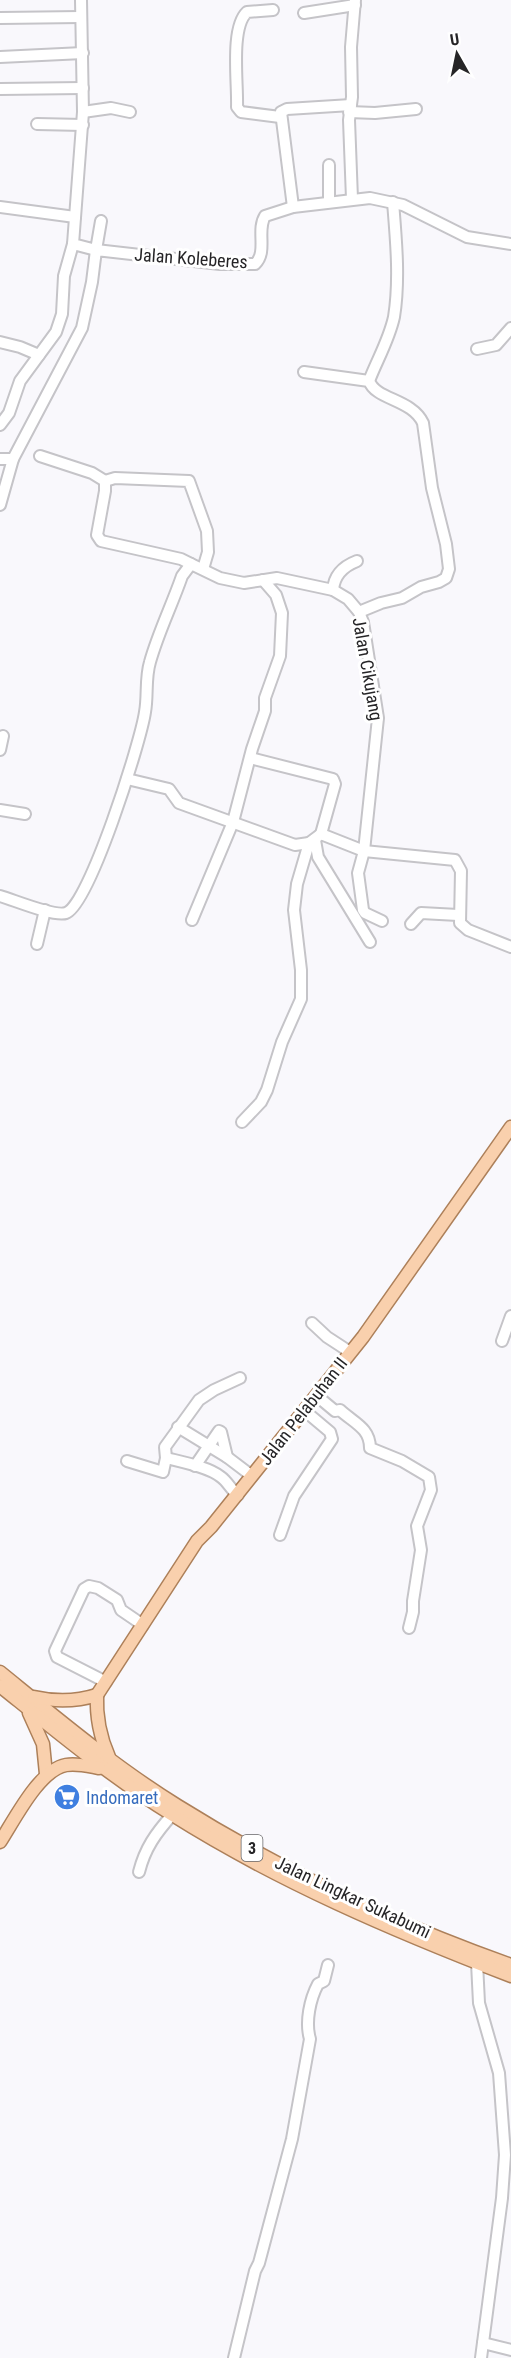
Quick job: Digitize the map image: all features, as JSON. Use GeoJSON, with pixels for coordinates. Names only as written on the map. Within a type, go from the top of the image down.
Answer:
{"type":"FeatureCollection","features":[{"type":"Feature","properties":{"kind":"main road","name":"Jalan Pelabuhan II"},"geometry":{"type":"LineString","coordinates":[[97,1695],[197,1541],[238,1495],[317,1396],[393,1295],[511,1127]]}},
{"type":"Feature","properties":{"kind":"main road","name":"3"},"geometry":{"type":"LineString","coordinates":[[0,1672],[28,1701],[108,1767]]}},
{"type":"Feature","properties":{"kind":"main road","name":"3"},"geometry":{"type":"LineString","coordinates":[[0,1686],[28,1701]]}},
{"type":"Feature","properties":{"kind":"main road"},"geometry":{"type":"LineString","coordinates":[[0,1842],[46,1774],[66,1765],[108,1767],[99,1729],[97,1695],[62,1702],[28,1701],[43,1744],[46,1774]]}},
{"type":"Feature","properties":{"kind":"main road","name":"Jalan Lingkar Sukabumi"},"geometry":{"type":"LineString","coordinates":[[108,1767],[172,1815],[266,1868],[511,1976]]}},
{"type":"Feature","properties":{"kind":"main road","name":"Jalan Lingkar Sukabumi"},"geometry":{"type":"LineString","coordinates":[[108,1767],[271,1859],[395,1924]]}},
{"type":"Feature","properties":{"kind":"main road","name":"Jalan Lingkar Sukabumi"},"geometry":{"type":"LineString","coordinates":[[471,1957],[511,1965]]}},
{"type":"Feature","properties":{"kind":"street"},"geometry":{"type":"LineString","coordinates":[[0,425],[9,413],[20,381],[56,332],[61,319],[64,276],[73,244],[83,125],[81,0]]}},
{"type":"Feature","properties":{"kind":"street"},"geometry":{"type":"LineString","coordinates":[[304,13],[355,3],[351,47],[350,109],[352,199]]}},
{"type":"Feature","properties":{"kind":"street"},"geometry":{"type":"LineString","coordinates":[[273,10],[248,12],[238,27],[236,39],[237,107],[241,112],[280,117]]}},
{"type":"Feature","properties":{"kind":"street"},"geometry":{"type":"LineString","coordinates":[[0,18],[81,17]]}},
{"type":"Feature","properties":{"kind":"street"},"geometry":{"type":"LineString","coordinates":[[0,57],[83,53]]}},
{"type":"Feature","properties":{"kind":"street"},"geometry":{"type":"LineString","coordinates":[[0,89],[83,88]]}},
{"type":"Feature","properties":{"kind":"street"},"geometry":{"type":"LineString","coordinates":[[83,112],[111,108],[130,112]]}},
{"type":"Feature","properties":{"kind":"street"},"geometry":{"type":"LineString","coordinates":[[293,207],[287,152],[280,117],[282,111],[287,109],[350,109],[375,112],[416,109]]}},
{"type":"Feature","properties":{"kind":"street"},"geometry":{"type":"LineString","coordinates":[[37,124],[83,125]]}},
{"type":"Feature","properties":{"kind":"street"},"geometry":{"type":"LineString","coordinates":[[328,165],[329,201]]}},
{"type":"Feature","properties":{"kind":"street","name":"Jalan Koleberes"},"geometry":{"type":"LineString","coordinates":[[96,250],[220,264],[255,264],[261,253],[263,218],[293,207],[370,198],[393,202],[416,211],[467,237],[511,244]]}},
{"type":"Feature","properties":{"kind":"street"},"geometry":{"type":"LineString","coordinates":[[361,616],[381,603],[402,598],[421,587],[439,582],[446,578],[448,569],[446,544],[432,488],[423,423],[418,413],[378,392],[369,381],[387,342],[394,316],[397,279],[393,202]]}},
{"type":"Feature","properties":{"kind":"street"},"geometry":{"type":"LineString","coordinates":[[0,207],[75,217]]}},
{"type":"Feature","properties":{"kind":"street"},"geometry":{"type":"LineString","coordinates":[[0,505],[13,459],[82,328],[92,282],[101,221]]}},
{"type":"Feature","properties":{"kind":"street"},"geometry":{"type":"LineString","coordinates":[[73,244],[96,250]]}},
{"type":"Feature","properties":{"kind":"street"},"geometry":{"type":"LineString","coordinates":[[477,349],[496,345],[511,328]]}},
{"type":"Feature","properties":{"kind":"street"},"geometry":{"type":"LineString","coordinates":[[0,342],[39,355]]}},
{"type":"Feature","properties":{"kind":"street"},"geometry":{"type":"LineString","coordinates":[[304,372],[369,381]]}},
{"type":"Feature","properties":{"kind":"street"},"geometry":{"type":"LineString","coordinates":[[40,456],[92,472],[105,482],[116,478],[189,481],[207,531],[208,552],[203,569]]}},
{"type":"Feature","properties":{"kind":"street"},"geometry":{"type":"LineString","coordinates":[[0,459],[13,459]]}},
{"type":"Feature","properties":{"kind":"street","name":"Jalan Cikujang"},"geometry":{"type":"LineString","coordinates":[[105,482],[98,539],[142,552],[181,559],[220,578],[244,583],[288,579],[333,590],[348,599],[361,616],[378,718],[364,851],[358,873],[363,910],[382,921]]}},
{"type":"Feature","properties":{"kind":"street"},"geometry":{"type":"LineString","coordinates":[[333,590],[337,576],[347,565],[357,561]]}},
{"type":"Feature","properties":{"kind":"street"},"geometry":{"type":"LineString","coordinates":[[0,896],[45,910],[67,913],[77,903],[92,873],[138,748],[146,710],[149,664],[182,576],[191,564]]}},
{"type":"Feature","properties":{"kind":"street"},"geometry":{"type":"LineString","coordinates":[[192,920],[233,822],[265,711],[265,698],[280,656],[282,612],[276,595],[263,580]]}},
{"type":"Feature","properties":{"kind":"street"},"geometry":{"type":"LineString","coordinates":[[0,750],[3,736]]}},
{"type":"Feature","properties":{"kind":"street"},"geometry":{"type":"LineString","coordinates":[[242,1122],[261,1102],[267,1090],[282,1042],[301,999],[301,970],[294,902],[297,884],[335,784],[333,779],[250,758]]}},
{"type":"Feature","properties":{"kind":"street"},"geometry":{"type":"LineString","coordinates":[[127,779],[169,789],[179,803],[295,845],[315,839],[364,851],[455,860],[461,871],[458,915],[460,923],[468,930],[511,947]]}},
{"type":"Feature","properties":{"kind":"street"},"geometry":{"type":"LineString","coordinates":[[0,810],[25,814]]}},
{"type":"Feature","properties":{"kind":"street"},"geometry":{"type":"LineString","coordinates":[[315,839],[318,857],[370,942]]}},
{"type":"Feature","properties":{"kind":"street"},"geometry":{"type":"LineString","coordinates":[[37,944],[45,910]]}},
{"type":"Feature","properties":{"kind":"street"},"geometry":{"type":"LineString","coordinates":[[411,924],[421,913],[458,915]]}},
{"type":"Feature","properties":{"kind":"street"},"geometry":{"type":"LineString","coordinates":[[502,1341],[511,1316]]}},
{"type":"Feature","properties":{"kind":"street"},"geometry":{"type":"LineString","coordinates":[[312,1323],[327,1337],[350,1352]]}},
{"type":"Feature","properties":{"kind":"street"},"geometry":{"type":"LineString","coordinates":[[127,1461],[162,1473],[165,1468],[165,1447],[178,1427],[206,1395],[240,1378]]}},
{"type":"Feature","properties":{"kind":"street"},"geometry":{"type":"LineString","coordinates":[[317,1396],[335,1411],[340,1410],[365,1430],[370,1448],[412,1465],[426,1474],[431,1481],[431,1490],[417,1526],[421,1550],[413,1601],[414,1612],[409,1628]]}},
{"type":"Feature","properties":{"kind":"street"},"geometry":{"type":"LineString","coordinates":[[280,1535],[294,1496],[332,1439],[330,1431],[305,1411]]}},
{"type":"Feature","properties":{"kind":"street"},"geometry":{"type":"LineString","coordinates":[[178,1427],[227,1457],[252,1476]]}},
{"type":"Feature","properties":{"kind":"street"},"geometry":{"type":"LineString","coordinates":[[195,1466],[220,1431],[227,1457]]}},
{"type":"Feature","properties":{"kind":"street"},"geometry":{"type":"LineString","coordinates":[[166,1458],[195,1466],[222,1478],[238,1495]]}},
{"type":"Feature","properties":{"kind":"street"},"geometry":{"type":"LineString","coordinates":[[106,1682],[55,1654],[84,1589],[89,1586],[98,1588],[117,1600],[121,1611],[143,1625]]}},
{"type":"Feature","properties":{"kind":"street"},"geometry":{"type":"LineString","coordinates":[[139,1872],[143,1854],[153,1836],[172,1815]]}},
{"type":"Feature","properties":{"kind":"street"},"geometry":{"type":"LineString","coordinates":[[471,1957],[479,2003],[499,2073],[507,2143],[481,2358]]}},
{"type":"Feature","properties":{"kind":"street"},"geometry":{"type":"LineString","coordinates":[[234,2358],[255,2271],[275,2207],[292,2139],[310,2039],[307,2029],[313,1996],[318,1983],[324,1981],[328,1965]]}},
{"type":"Feature","properties":{"kind":"street"},"geometry":{"type":"LineString","coordinates":[[483,2343],[511,2350]]}},
{"type":"Feature","properties":{"kind":"place","name":"Indomaret"},"geometry":{"type":"Point","coordinates":[67,1797]}}]}
